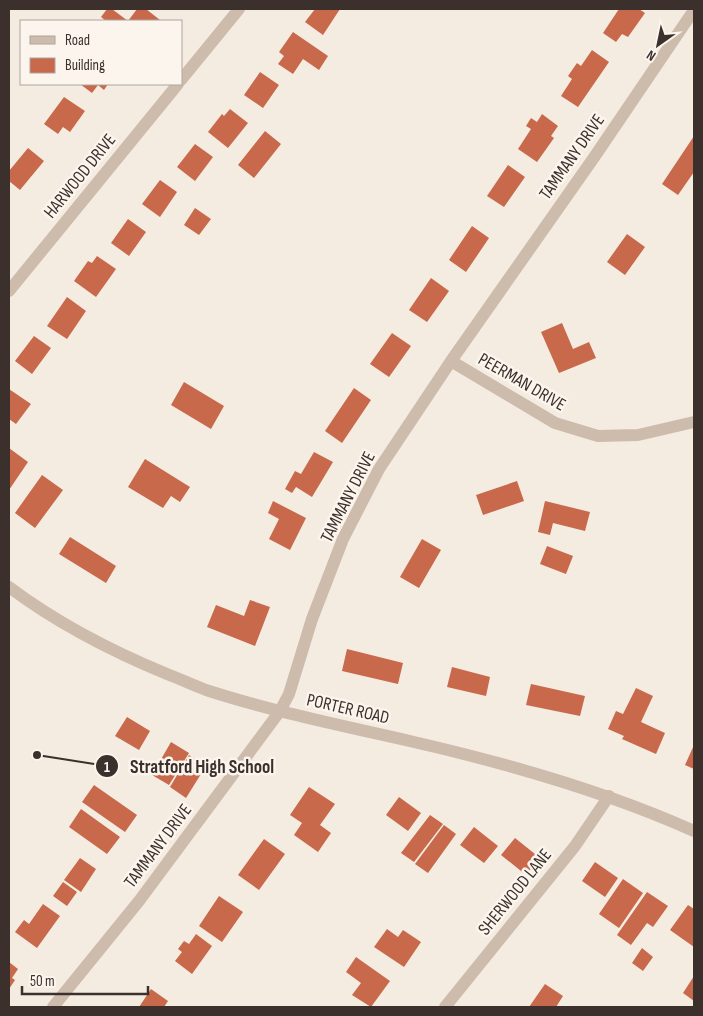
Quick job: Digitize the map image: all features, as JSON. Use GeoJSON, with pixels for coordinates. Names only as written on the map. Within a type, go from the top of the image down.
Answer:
{"type":"FeatureCollection","features":[{"type":"Feature","properties":{"kind":"street"},"geometry":{"type":"LineString","coordinates":[[182,79],[239,9]]}},
{"type":"Feature","properties":{"kind":"street","name":"TAMMANY DRIVE"},"geometry":{"type":"LineString","coordinates":[[53,1007],[139,901],[280,711],[289,694],[312,619],[343,539],[379,469],[451,361],[595,156],[694,10]]}},
{"type":"Feature","properties":{"kind":"street","name":"HARWOOD DRIVE"},"geometry":{"type":"LineString","coordinates":[[9,291],[177,85]]}},
{"type":"Feature","properties":{"kind":"street","name":"PEERMAN DRIVE"},"geometry":{"type":"LineString","coordinates":[[451,361],[555,423],[598,436],[638,435],[694,422]]}},
{"type":"Feature","properties":{"kind":"street","name":"PORTER ROAD"},"geometry":{"type":"LineString","coordinates":[[9,587],[34,606],[133,660],[204,689],[280,711],[415,742],[552,778],[609,796],[694,831]]}},
{"type":"Feature","properties":{"kind":"street","name":"SHERWOOD LANE"},"geometry":{"type":"LineString","coordinates":[[445,1007],[575,846],[609,796]]}},
{"type":"Feature","properties":{"kind":"building"},"geometry":{"type":"Polygon","coordinates":[[[107,9],[112,9],[127,20],[105,20],[101,17],[107,9]]]}},
{"type":"Feature","properties":{"kind":"building"},"geometry":{"type":"Polygon","coordinates":[[[137,9],[146,9],[160,20],[129,20],[137,9]]]}},
{"type":"Feature","properties":{"kind":"building"},"geometry":{"type":"Polygon","coordinates":[[[315,9],[340,9],[323,35],[305,22],[315,9]]]}},
{"type":"Feature","properties":{"kind":"building"},"geometry":{"type":"Polygon","coordinates":[[[619,9],[639,9],[645,13],[628,37],[622,34],[616,42],[603,33],[619,9]]]}},
{"type":"Feature","properties":{"kind":"building"},"geometry":{"type":"Polygon","coordinates":[[[293,32],[328,56],[319,70],[303,59],[293,74],[278,64],[284,56],[279,52],[293,32]]]}},
{"type":"Feature","properties":{"kind":"building"},"geometry":{"type":"Polygon","coordinates":[[[592,50],[609,62],[578,107],[561,96],[572,79],[568,76],[577,63],[581,66],[592,50]]]}},
{"type":"Feature","properties":{"kind":"building"},"geometry":{"type":"Polygon","coordinates":[[[260,72],[279,85],[263,108],[244,95],[260,72]]]}},
{"type":"Feature","properties":{"kind":"building"},"geometry":{"type":"Polygon","coordinates":[[[81,85],[98,85],[92,93],[81,85]]]}},
{"type":"Feature","properties":{"kind":"building"},"geometry":{"type":"Polygon","coordinates":[[[98,85],[107,85],[104,90],[98,85]]]}},
{"type":"Feature","properties":{"kind":"building"},"geometry":{"type":"Polygon","coordinates":[[[64,97],[85,111],[70,132],[63,127],[58,134],[44,124],[64,97]]]}},
{"type":"Feature","properties":{"kind":"building"},"geometry":{"type":"Polygon","coordinates":[[[230,109],[248,123],[228,148],[208,132],[222,114],[224,116],[230,109]]]}},
{"type":"Feature","properties":{"kind":"building"},"geometry":{"type":"Polygon","coordinates":[[[542,114],[558,126],[551,136],[554,138],[537,162],[518,149],[531,129],[526,126],[531,118],[537,122],[542,114]]]}},
{"type":"Feature","properties":{"kind":"building"},"geometry":{"type":"Polygon","coordinates":[[[265,131],[281,144],[254,178],[238,165],[265,131]]]}},
{"type":"Feature","properties":{"kind":"building"},"geometry":{"type":"Polygon","coordinates":[[[694,136],[694,172],[678,195],[662,184],[694,136]]]}},
{"type":"Feature","properties":{"kind":"building"},"geometry":{"type":"Polygon","coordinates":[[[195,144],[213,157],[195,181],[177,167],[195,144]]]}},
{"type":"Feature","properties":{"kind":"building"},"geometry":{"type":"Polygon","coordinates":[[[28,148],[44,161],[20,190],[9,181],[9,171],[28,148]]]}},
{"type":"Feature","properties":{"kind":"building"},"geometry":{"type":"Polygon","coordinates":[[[508,165],[525,177],[504,207],[487,196],[508,165]]]}},
{"type":"Feature","properties":{"kind":"building"},"geometry":{"type":"Polygon","coordinates":[[[160,180],[177,192],[160,217],[142,204],[160,180]]]}},
{"type":"Feature","properties":{"kind":"building"},"geometry":{"type":"Polygon","coordinates":[[[195,208],[211,219],[199,235],[184,225],[195,208]]]}},
{"type":"Feature","properties":{"kind":"building"},"geometry":{"type":"Polygon","coordinates":[[[128,219],[146,232],[129,256],[111,243],[128,219]]]}},
{"type":"Feature","properties":{"kind":"building"},"geometry":{"type":"Polygon","coordinates":[[[472,226],[489,238],[466,272],[449,260],[472,226]]]}},
{"type":"Feature","properties":{"kind":"building"},"geometry":{"type":"Polygon","coordinates":[[[627,234],[645,247],[625,275],[607,262],[627,234]]]}},
{"type":"Feature","properties":{"kind":"building"},"geometry":{"type":"Polygon","coordinates":[[[97,256],[116,269],[96,297],[74,281],[88,261],[92,263],[97,256]]]}},
{"type":"Feature","properties":{"kind":"building"},"geometry":{"type":"Polygon","coordinates":[[[431,278],[449,291],[427,322],[409,310],[431,278]]]}},
{"type":"Feature","properties":{"kind":"building"},"geometry":{"type":"Polygon","coordinates":[[[67,297],[86,311],[67,339],[47,326],[67,297]]]}},
{"type":"Feature","properties":{"kind":"building"},"geometry":{"type":"Polygon","coordinates":[[[562,323],[573,349],[589,342],[596,358],[559,373],[541,332],[562,323]]]}},
{"type":"Feature","properties":{"kind":"building"},"geometry":{"type":"Polygon","coordinates":[[[392,333],[411,346],[389,377],[370,364],[392,333]]]}},
{"type":"Feature","properties":{"kind":"building"},"geometry":{"type":"Polygon","coordinates":[[[34,336],[51,348],[32,374],[15,361],[34,336]]]}},
{"type":"Feature","properties":{"kind":"building"},"geometry":{"type":"Polygon","coordinates":[[[184,382],[224,406],[211,429],[171,405],[184,382]]]}},
{"type":"Feature","properties":{"kind":"building"},"geometry":{"type":"Polygon","coordinates":[[[354,388],[371,400],[342,443],[325,431],[354,388]]]}},
{"type":"Feature","properties":{"kind":"building"},"geometry":{"type":"Polygon","coordinates":[[[9,389],[31,404],[16,424],[9,419],[9,389]]]}},
{"type":"Feature","properties":{"kind":"building"},"geometry":{"type":"Polygon","coordinates":[[[9,448],[28,462],[9,490],[9,448]]]}},
{"type":"Feature","properties":{"kind":"building"},"geometry":{"type":"Polygon","coordinates":[[[314,452],[333,462],[312,497],[296,487],[292,493],[285,489],[295,471],[301,474],[314,452]]]}},
{"type":"Feature","properties":{"kind":"building"},"geometry":{"type":"Polygon","coordinates":[[[145,459],[190,487],[180,502],[171,496],[163,508],[128,487],[145,459]]]}},
{"type":"Feature","properties":{"kind":"building"},"geometry":{"type":"Polygon","coordinates":[[[42,475],[63,490],[35,528],[15,513],[42,475]]]}},
{"type":"Feature","properties":{"kind":"building"},"geometry":{"type":"Polygon","coordinates":[[[517,481],[524,501],[483,515],[476,495],[517,481]]]}},
{"type":"Feature","properties":{"kind":"building"},"geometry":{"type":"Polygon","coordinates":[[[273,501],[306,518],[290,550],[269,539],[279,519],[268,513],[273,501]]]}},
{"type":"Feature","properties":{"kind":"building"},"geometry":{"type":"Polygon","coordinates":[[[545,501],[590,512],[585,531],[553,523],[550,535],[538,532],[545,501]]]}},
{"type":"Feature","properties":{"kind":"building"},"geometry":{"type":"Polygon","coordinates":[[[70,537],[116,566],[106,583],[59,554],[70,537]]]}},
{"type":"Feature","properties":{"kind":"building"},"geometry":{"type":"Polygon","coordinates":[[[422,539],[441,550],[419,588],[400,577],[422,539]]]}},
{"type":"Feature","properties":{"kind":"building"},"geometry":{"type":"Polygon","coordinates":[[[547,546],[573,556],[566,574],[540,564],[547,546]]]}},
{"type":"Feature","properties":{"kind":"building"},"geometry":{"type":"Polygon","coordinates":[[[250,600],[270,607],[255,646],[207,627],[216,605],[244,616],[250,600]]]}},
{"type":"Feature","properties":{"kind":"building"},"geometry":{"type":"Polygon","coordinates":[[[347,649],[403,663],[398,684],[342,671],[347,649]]]}},
{"type":"Feature","properties":{"kind":"building"},"geometry":{"type":"Polygon","coordinates":[[[452,667],[490,677],[486,696],[447,687],[452,667]]]}},
{"type":"Feature","properties":{"kind":"building"},"geometry":{"type":"Polygon","coordinates":[[[531,684],[585,696],[580,716],[526,705],[531,684]]]}},
{"type":"Feature","properties":{"kind":"building"},"geometry":{"type":"Polygon","coordinates":[[[636,688],[653,696],[641,722],[665,733],[656,754],[622,739],[624,736],[608,729],[616,711],[623,714],[636,688]]]}},
{"type":"Feature","properties":{"kind":"building"},"geometry":{"type":"Polygon","coordinates":[[[127,717],[150,731],[139,750],[115,736],[127,717]]]}},
{"type":"Feature","properties":{"kind":"building"},"geometry":{"type":"Polygon","coordinates":[[[171,742],[189,753],[169,785],[152,775],[171,742]]]}},
{"type":"Feature","properties":{"kind":"building"},"geometry":{"type":"Polygon","coordinates":[[[694,745],[694,769],[685,765],[694,745]]]}},
{"type":"Feature","properties":{"kind":"building"},"geometry":{"type":"Polygon","coordinates":[[[189,755],[206,766],[186,798],[170,787],[189,755]]]}},
{"type":"Feature","properties":{"kind":"building"},"geometry":{"type":"Polygon","coordinates":[[[94,785],[137,815],[125,832],[82,802],[94,785]]]}},
{"type":"Feature","properties":{"kind":"building"},"geometry":{"type":"Polygon","coordinates":[[[309,787],[335,804],[320,825],[331,833],[318,852],[294,835],[302,823],[290,815],[309,787]]]}},
{"type":"Feature","properties":{"kind":"building"},"geometry":{"type":"Polygon","coordinates":[[[399,797],[421,813],[408,831],[386,815],[399,797]]]}},
{"type":"Feature","properties":{"kind":"building"},"geometry":{"type":"Polygon","coordinates":[[[81,809],[120,837],[107,854],[69,827],[81,809]]]}},
{"type":"Feature","properties":{"kind":"building"},"geometry":{"type":"Polygon","coordinates":[[[430,815],[443,824],[414,862],[401,853],[430,815]]]}},
{"type":"Feature","properties":{"kind":"building"},"geometry":{"type":"Polygon","coordinates":[[[444,825],[456,834],[428,873],[415,864],[444,825]]]}},
{"type":"Feature","properties":{"kind":"building"},"geometry":{"type":"Polygon","coordinates":[[[474,827],[498,846],[484,863],[460,845],[474,827]]]}},
{"type":"Feature","properties":{"kind":"building"},"geometry":{"type":"Polygon","coordinates":[[[515,838],[540,858],[526,875],[501,855],[515,838]]]}},
{"type":"Feature","properties":{"kind":"building"},"geometry":{"type":"Polygon","coordinates":[[[264,839],[285,854],[259,890],[238,875],[264,839]]]}},
{"type":"Feature","properties":{"kind":"building"},"geometry":{"type":"Polygon","coordinates":[[[80,858],[96,869],[81,892],[64,880],[80,858]]]}},
{"type":"Feature","properties":{"kind":"building"},"geometry":{"type":"Polygon","coordinates":[[[595,862],[618,878],[605,897],[582,881],[595,862]]]}},
{"type":"Feature","properties":{"kind":"building"},"geometry":{"type":"Polygon","coordinates":[[[623,879],[643,893],[619,928],[599,914],[623,879]]]}},
{"type":"Feature","properties":{"kind":"building"},"geometry":{"type":"Polygon","coordinates":[[[63,882],[77,892],[67,906],[53,896],[63,882]]]}},
{"type":"Feature","properties":{"kind":"building"},"geometry":{"type":"Polygon","coordinates":[[[647,892],[668,906],[653,927],[647,923],[631,945],[617,935],[647,892]]]}},
{"type":"Feature","properties":{"kind":"building"},"geometry":{"type":"Polygon","coordinates":[[[219,896],[243,912],[222,942],[199,926],[219,896]]]}},
{"type":"Feature","properties":{"kind":"building"},"geometry":{"type":"Polygon","coordinates":[[[43,904],[60,916],[37,948],[15,932],[24,920],[29,924],[43,904]]]}},
{"type":"Feature","properties":{"kind":"building"},"geometry":{"type":"Polygon","coordinates":[[[688,905],[694,909],[694,947],[670,930],[688,905]]]}},
{"type":"Feature","properties":{"kind":"building"},"geometry":{"type":"Polygon","coordinates":[[[387,929],[398,937],[403,930],[421,942],[404,967],[374,947],[387,929]]]}},
{"type":"Feature","properties":{"kind":"building"},"geometry":{"type":"Polygon","coordinates":[[[196,934],[212,946],[192,974],[175,961],[182,952],[178,949],[184,941],[189,944],[196,934]]]}},
{"type":"Feature","properties":{"kind":"building"},"geometry":{"type":"Polygon","coordinates":[[[642,948],[653,957],[643,971],[632,963],[642,948]]]}},
{"type":"Feature","properties":{"kind":"building"},"geometry":{"type":"Polygon","coordinates":[[[356,957],[390,981],[371,1007],[352,995],[361,983],[346,972],[356,957]]]}},
{"type":"Feature","properties":{"kind":"building"},"geometry":{"type":"Polygon","coordinates":[[[9,962],[18,969],[12,978],[15,980],[9,989],[9,962]]]}},
{"type":"Feature","properties":{"kind":"building"},"geometry":{"type":"Polygon","coordinates":[[[694,976],[694,1001],[683,993],[694,976]]]}},
{"type":"Feature","properties":{"kind":"building"},"geometry":{"type":"Polygon","coordinates":[[[545,984],[563,996],[556,1007],[529,1007],[545,984]]]}},
{"type":"Feature","properties":{"kind":"building"},"geometry":{"type":"Polygon","coordinates":[[[151,989],[168,1001],[164,1007],[139,1007],[151,989]]]}},
{"type":"Feature","properties":{"kind":"place","name":"Stratford High School"},"geometry":{"type":"Point","coordinates":[37,755]}}]}
